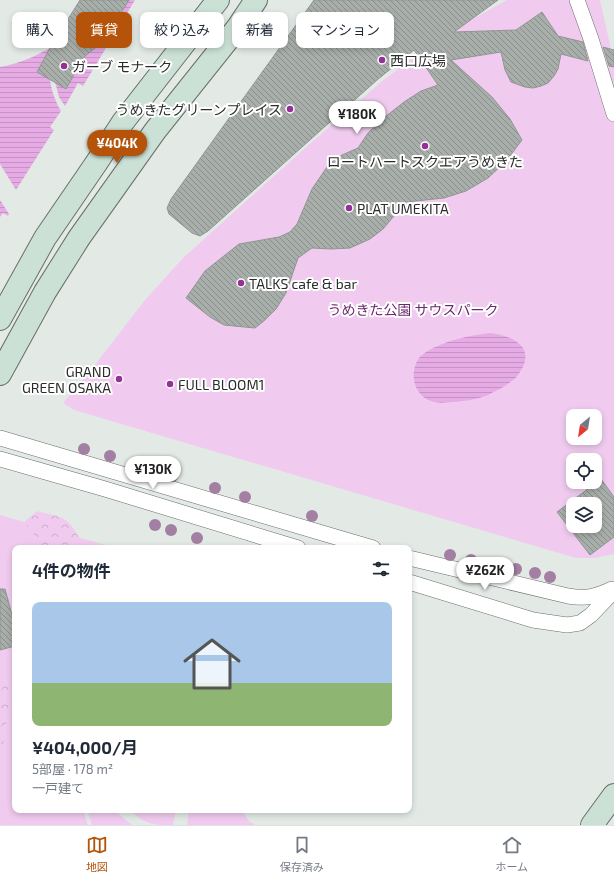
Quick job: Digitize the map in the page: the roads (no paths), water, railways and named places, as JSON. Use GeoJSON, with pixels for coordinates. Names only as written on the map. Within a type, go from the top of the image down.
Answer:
{"type":"FeatureCollection","features":[{"type":"Feature","properties":{"kind":"street"},"geometry":{"type":"LineString","coordinates":[[0,319],[45,238],[98,162],[123,122],[218,0]]}},
{"type":"Feature","properties":{"kind":"street"},"geometry":{"type":"LineString","coordinates":[[0,374],[45,292],[79,238],[155,130],[238,27],[256,0]]}},
{"type":"Feature","properties":{"kind":"street"},"geometry":{"type":"LineString","coordinates":[[577,0],[591,39],[614,114]]}},
{"type":"Feature","properties":{"kind":"street"},"geometry":{"type":"LineString","coordinates":[[0,438],[363,545]]}},
{"type":"Feature","properties":{"kind":"street"},"geometry":{"type":"LineString","coordinates":[[0,459],[113,491],[288,545]]}},
{"type":"Feature","properties":{"kind":"street"},"geometry":{"type":"LineString","coordinates":[[412,559],[568,596],[583,598],[597,596],[614,590]]}},
{"type":"Feature","properties":{"kind":"street"},"geometry":{"type":"LineString","coordinates":[[412,583],[533,620],[567,625],[580,623],[591,615],[614,590]]}},
{"type":"Feature","properties":{"kind":"street"},"geometry":{"type":"LineString","coordinates":[[592,825],[614,795]]}},
{"type":"Feature","properties":{"kind":"place","name":"西口広場"},"geometry":{"type":"Point","coordinates":[382,60]}},
{"type":"Feature","properties":{"kind":"place","name":"ガーブ モナーク"},"geometry":{"type":"Point","coordinates":[64,66]}},
{"type":"Feature","properties":{"kind":"place","name":"うめきたグリーンプレイス"},"geometry":{"type":"Point","coordinates":[290,109]}},
{"type":"Feature","properties":{"kind":"place","name":"ロートハートスクエアうめきた"},"geometry":{"type":"Point","coordinates":[425,146]}},
{"type":"Feature","properties":{"kind":"place","name":"PLAT UMEKITA"},"geometry":{"type":"Point","coordinates":[349,208]}},
{"type":"Feature","properties":{"kind":"place","name":"TALKS cafe & bar"},"geometry":{"type":"Point","coordinates":[241,283]}},
{"type":"Feature","properties":{"kind":"place","name":"GRAND GREEN OSAKA"},"geometry":{"type":"Point","coordinates":[119,379]}},
{"type":"Feature","properties":{"kind":"place","name":"FULL BLOOM1"},"geometry":{"type":"Point","coordinates":[170,384]}},
{"type":"Feature","properties":{"kind":"park label","name":"うめきた公園 サウスパーク"},"geometry":{"type":"Point","coordinates":[413,309]}}]}
